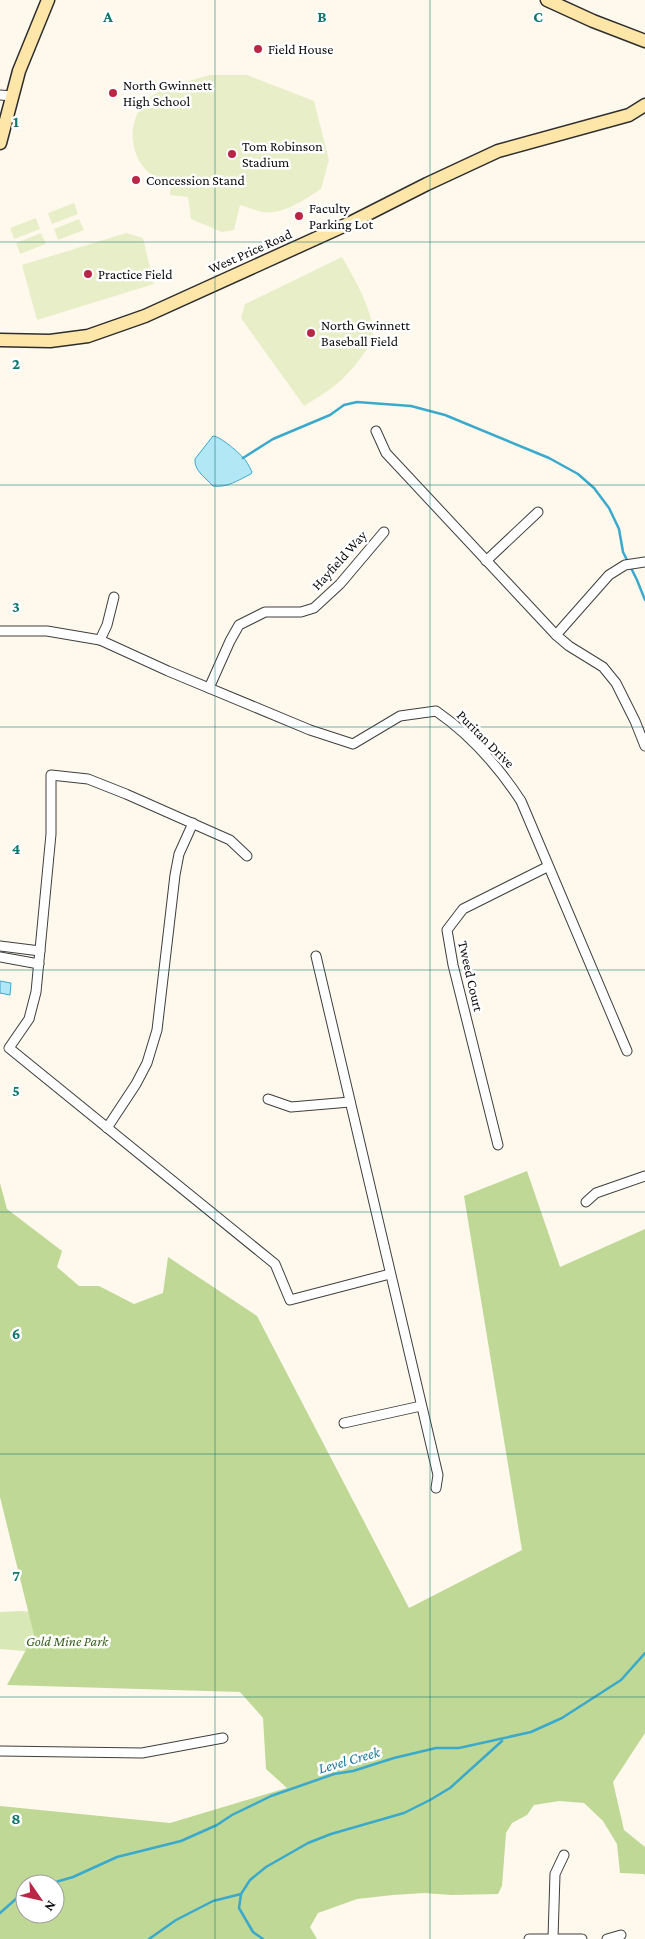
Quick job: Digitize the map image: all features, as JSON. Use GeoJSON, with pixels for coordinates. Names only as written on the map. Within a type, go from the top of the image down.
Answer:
{"type":"FeatureCollection","features":[{"type":"Feature","properties":{"kind":"street"},"geometry":{"type":"LineString","coordinates":[[0,143],[6,96],[23,63],[48,0]]}},
{"type":"Feature","properties":{"kind":"street"},"geometry":{"type":"LineString","coordinates":[[546,0],[592,21],[645,41]]}},
{"type":"Feature","properties":{"kind":"street","name":"West Price Road"},"geometry":{"type":"LineString","coordinates":[[0,340],[50,342],[88,336],[145,316],[350,223],[498,151],[628,115],[645,105]]}},
{"type":"Feature","properties":{"kind":"street"},"geometry":{"type":"LineString","coordinates":[[376,431],[386,453],[556,635],[569,646],[603,667],[616,683],[645,746]]}},
{"type":"Feature","properties":{"kind":"street"},"geometry":{"type":"LineString","coordinates":[[486,561],[538,512]]}},
{"type":"Feature","properties":{"kind":"street","name":"Hayfield Way"},"geometry":{"type":"LineString","coordinates":[[209,688],[230,640],[239,625],[265,612],[300,612],[314,608],[340,584],[384,532]]}},
{"type":"Feature","properties":{"kind":"street"},"geometry":{"type":"LineString","coordinates":[[556,635],[610,575],[625,565],[645,562]]}},
{"type":"Feature","properties":{"kind":"street"},"geometry":{"type":"LineString","coordinates":[[100,640],[107,624],[114,597]]}},
{"type":"Feature","properties":{"kind":"street","name":"Puritan Drive"},"geometry":{"type":"LineString","coordinates":[[0,631],[47,630],[100,640],[310,730],[354,744],[400,716],[436,711],[458,726],[505,776],[521,801],[627,1051]]}},
{"type":"Feature","properties":{"kind":"street"},"geometry":{"type":"LineString","coordinates":[[247,856],[230,840],[88,779],[51,775],[51,834],[36,992],[29,1018],[9,1048],[275,1264],[290,1300],[390,1274]]}},
{"type":"Feature","properties":{"kind":"street"},"geometry":{"type":"LineString","coordinates":[[107,1128],[136,1084],[147,1063],[157,1030],[175,875],[179,854],[193,823]]}},
{"type":"Feature","properties":{"kind":"street","name":"Tweed Court"},"geometry":{"type":"LineString","coordinates":[[498,1145],[447,930],[464,909],[548,867]]}},
{"type":"Feature","properties":{"kind":"street"},"geometry":{"type":"LineString","coordinates":[[0,946],[40,950]]}},
{"type":"Feature","properties":{"kind":"street"},"geometry":{"type":"LineString","coordinates":[[316,956],[438,1475],[436,1488]]}},
{"type":"Feature","properties":{"kind":"street"},"geometry":{"type":"LineString","coordinates":[[0,958],[39,964]]}},
{"type":"Feature","properties":{"kind":"street"},"geometry":{"type":"LineString","coordinates":[[268,1099],[292,1107],[350,1102]]}},
{"type":"Feature","properties":{"kind":"street"},"geometry":{"type":"LineString","coordinates":[[586,1202],[596,1193],[645,1176]]}},
{"type":"Feature","properties":{"kind":"street"},"geometry":{"type":"LineString","coordinates":[[344,1424],[421,1406]]}},
{"type":"Feature","properties":{"kind":"street"},"geometry":{"type":"LineString","coordinates":[[0,1751],[142,1753],[222,1738]]}},
{"type":"Feature","properties":{"kind":"street"},"geometry":{"type":"LineString","coordinates":[[554,1938],[555,1874],[564,1855]]}},
{"type":"Feature","properties":{"kind":"street"},"geometry":{"type":"LineString","coordinates":[[607,1939],[622,1935]]}},
{"type":"Feature","properties":{"kind":"street"},"geometry":{"type":"LineString","coordinates":[[528,1939],[582,1939]]}},
{"type":"Feature","properties":{"kind":"green space","name":"Tom Robinson Stadium"},"geometry":{"type":"Polygon","coordinates":[[[210,75],[247,75],[314,101],[329,160],[321,189],[294,205],[279,211],[263,212],[240,205],[234,230],[222,232],[191,219],[188,197],[170,195],[171,184],[157,178],[144,168],[134,148],[133,127],[141,107],[158,92],[176,84],[210,75]]]}},
{"type":"Feature","properties":{"kind":"green space"},"geometry":{"type":"Polygon","coordinates":[[[74,203],[78,214],[52,224],[48,213],[74,203]]]}},
{"type":"Feature","properties":{"kind":"green space"},"geometry":{"type":"Polygon","coordinates":[[[36,218],[40,229],[14,239],[10,228],[36,218]]]}},
{"type":"Feature","properties":{"kind":"green space"},"geometry":{"type":"Polygon","coordinates":[[[79,219],[84,230],[58,240],[54,229],[79,219]]]}},
{"type":"Feature","properties":{"kind":"green space"},"geometry":{"type":"Polygon","coordinates":[[[41,233],[46,244],[20,254],[16,243],[41,233]]]}},
{"type":"Feature","properties":{"kind":"green space","name":"Practice Field"},"geometry":{"type":"Polygon","coordinates":[[[126,233],[143,238],[154,284],[37,320],[22,265],[126,233]]]}},
{"type":"Feature","properties":{"kind":"green space","name":"North Gwinnett Baseball Field"},"geometry":{"type":"Polygon","coordinates":[[[342,257],[369,311],[373,334],[371,343],[343,378],[329,390],[304,406],[241,318],[245,304],[342,257]]]}},
{"type":"Feature","properties":{"kind":"green space","name":"Gold Mine Park"},"geometry":{"type":"Polygon","coordinates":[[[527,1171],[560,1267],[645,1229],[645,1733],[613,1782],[624,1830],[645,1847],[645,1876],[644,1874],[620,1873],[617,1844],[603,1821],[584,1803],[559,1801],[534,1805],[527,1815],[512,1823],[506,1833],[502,1886],[498,1894],[451,1895],[424,1893],[357,1899],[318,1913],[310,1927],[317,1939],[0,1939],[0,1806],[170,1823],[287,1788],[266,1769],[263,1718],[240,1692],[7,1685],[34,1635],[0,1497],[0,1183],[7,1209],[62,1251],[57,1267],[79,1286],[99,1286],[134,1304],[163,1293],[168,1257],[257,1316],[409,1608],[522,1550],[464,1196],[527,1171]]]}},
{"type":"Feature","properties":{"kind":"green space"},"geometry":{"type":"Polygon","coordinates":[[[22,1611],[47,1614],[37,1652],[0,1649],[0,1612],[22,1611]]]}},
{"type":"Feature","properties":{"kind":"water"},"geometry":{"type":"Polygon","coordinates":[[[213,436],[225,442],[240,454],[248,463],[251,474],[233,483],[213,486],[198,471],[195,459],[213,436]]]}},
{"type":"Feature","properties":{"kind":"water"},"geometry":{"type":"Polygon","coordinates":[[[0,981],[11,983],[10,995],[0,993],[0,981]]]}},
{"type":"Feature","properties":{"kind":"waterway"},"geometry":{"type":"LineString","coordinates":[[243,458],[273,439],[330,415],[344,405],[357,402],[411,406],[445,415],[549,458],[578,474],[594,488],[609,508],[619,529],[623,552],[645,600]]}},
{"type":"Feature","properties":{"kind":"waterway","name":"Level Creek"},"geometry":{"type":"LineString","coordinates":[[65,1879],[117,1857],[181,1841],[217,1825],[232,1815],[271,1796],[334,1774],[353,1771],[394,1758],[436,1748],[459,1748],[531,1732],[562,1718],[621,1680],[645,1653]]}},
{"type":"Feature","properties":{"kind":"waterway"},"geometry":{"type":"LineString","coordinates":[[263,1939],[253,1932],[239,1908],[241,1894],[250,1880],[266,1867],[308,1843],[331,1834],[404,1813],[430,1800],[450,1788],[502,1741]]}},
{"type":"Feature","properties":{"kind":"waterway"},"geometry":{"type":"LineString","coordinates":[[149,1939],[176,1920],[213,1901],[241,1894]]}},
{"type":"Feature","properties":{"kind":"waterway","name":"Level Creek"},"geometry":{"type":"LineString","coordinates":[[0,1913],[15,1900]]}},
{"type":"Feature","properties":{"kind":"place","name":"Field House"},"geometry":{"type":"Point","coordinates":[258,49]}},
{"type":"Feature","properties":{"kind":"place","name":"North Gwinnett High School"},"geometry":{"type":"Point","coordinates":[113,93]}},
{"type":"Feature","properties":{"kind":"place","name":"Tom Robinson Stadium"},"geometry":{"type":"Point","coordinates":[232,154]}},
{"type":"Feature","properties":{"kind":"place","name":"Concession Stand"},"geometry":{"type":"Point","coordinates":[136,180]}},
{"type":"Feature","properties":{"kind":"place","name":"Faculty Parking Lot"},"geometry":{"type":"Point","coordinates":[299,216]}},
{"type":"Feature","properties":{"kind":"place","name":"Practice Field"},"geometry":{"type":"Point","coordinates":[88,274]}},
{"type":"Feature","properties":{"kind":"place","name":"North Gwinnett Baseball Field"},"geometry":{"type":"Point","coordinates":[311,333]}}]}
